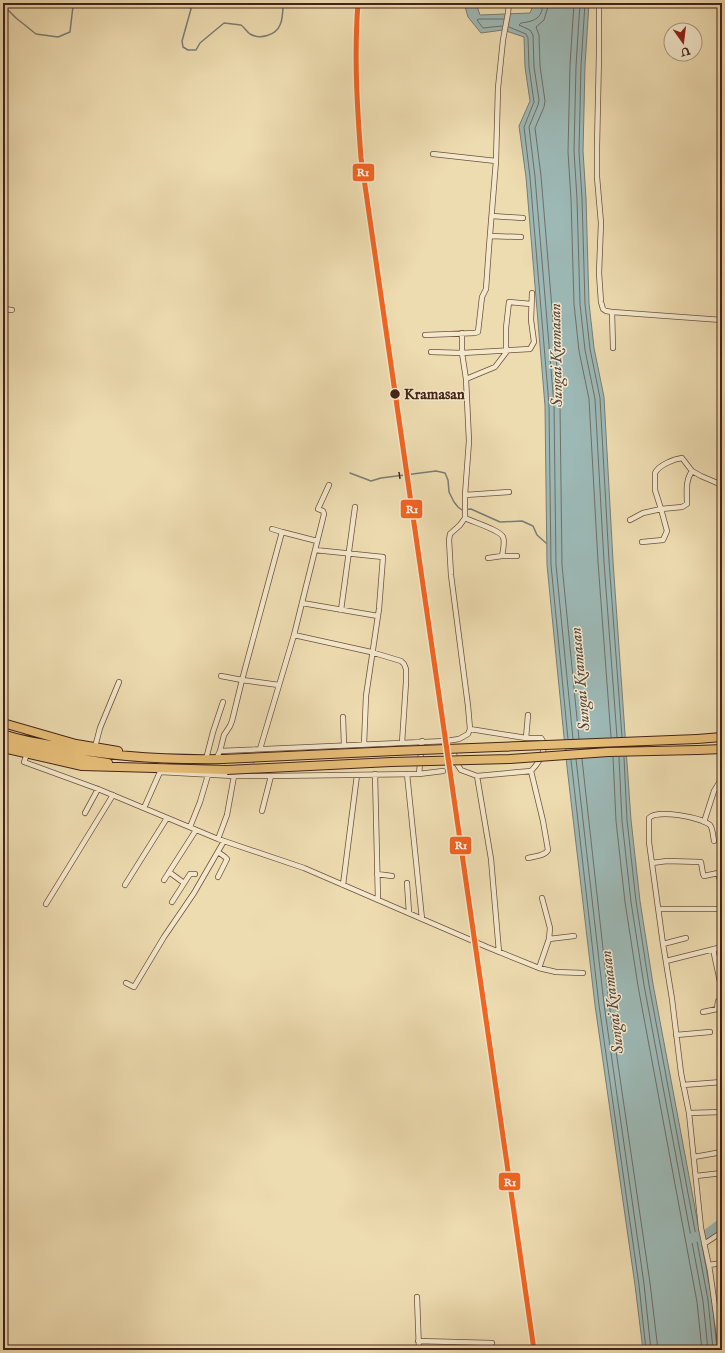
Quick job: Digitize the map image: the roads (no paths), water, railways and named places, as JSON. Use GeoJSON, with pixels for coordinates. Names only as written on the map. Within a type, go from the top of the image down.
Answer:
{"type":"FeatureCollection","features":[{"type":"Feature","properties":{"kind":"highway"},"geometry":{"type":"LineString","coordinates":[[3,723],[76,744],[91,754]]}},
{"type":"Feature","properties":{"kind":"highway"},"geometry":{"type":"LineString","coordinates":[[3,734],[158,770]]}},
{"type":"Feature","properties":{"kind":"highway"},"geometry":{"type":"LineString","coordinates":[[3,741],[26,748],[120,757],[206,759],[220,756],[722,737]]}},
{"type":"Feature","properties":{"kind":"highway"},"geometry":{"type":"LineString","coordinates":[[3,748],[82,766],[158,770],[227,770],[391,762],[510,759],[608,752],[722,749]]}},
{"type":"Feature","properties":{"kind":"street"},"geometry":{"type":"LineString","coordinates":[[425,335],[478,332],[482,297],[486,289],[496,161],[498,88],[508,3]]}},
{"type":"Feature","properties":{"kind":"street"},"geometry":{"type":"LineString","coordinates":[[599,3],[597,177],[601,222],[599,273],[601,302],[603,309],[612,312],[722,320]]}},
{"type":"Feature","properties":{"kind":"street"},"geometry":{"type":"LineString","coordinates":[[433,154],[496,161]]}},
{"type":"Feature","properties":{"kind":"street"},"geometry":{"type":"LineString","coordinates":[[492,216],[523,218]]}},
{"type":"Feature","properties":{"kind":"street"},"geometry":{"type":"LineString","coordinates":[[490,236],[521,237]]}},
{"type":"Feature","properties":{"kind":"street"},"geometry":{"type":"LineString","coordinates":[[431,352],[462,353],[526,350],[532,348],[534,342],[531,326],[532,293]]}},
{"type":"Feature","properties":{"kind":"street"},"geometry":{"type":"LineString","coordinates":[[466,379],[495,367],[507,351],[506,328],[509,302],[531,304]]}},
{"type":"Feature","properties":{"kind":"street"},"geometry":{"type":"LineString","coordinates":[[3,310],[12,310]]}},
{"type":"Feature","properties":{"kind":"street"},"geometry":{"type":"LineString","coordinates":[[612,312],[613,348]]}},
{"type":"Feature","properties":{"kind":"street"},"geometry":{"type":"LineString","coordinates":[[282,532],[232,721],[224,735],[220,756],[260,749],[450,740],[459,739],[468,734],[470,729],[468,706],[451,575],[448,540],[450,534],[460,525],[466,516],[465,495],[469,441],[466,379],[462,353],[462,333]]}},
{"type":"Feature","properties":{"kind":"street"},"geometry":{"type":"LineString","coordinates":[[642,542],[663,540],[666,535],[666,526],[655,490],[654,476],[657,470],[680,458],[684,460],[692,471],[722,484]]}},
{"type":"Feature","properties":{"kind":"street"},"geometry":{"type":"LineString","coordinates":[[630,520],[643,513],[661,509],[682,507],[687,504],[687,481],[688,476],[692,471]]}},
{"type":"Feature","properties":{"kind":"street"},"geometry":{"type":"LineString","coordinates":[[260,749],[294,635],[324,514],[323,510],[318,509],[329,485]]}},
{"type":"Feature","properties":{"kind":"street"},"geometry":{"type":"LineString","coordinates":[[465,495],[508,492]]}},
{"type":"Feature","properties":{"kind":"street"},"geometry":{"type":"LineString","coordinates":[[341,610],[355,507]]}},
{"type":"Feature","properties":{"kind":"street"},"geometry":{"type":"LineString","coordinates":[[466,516],[501,533],[504,539],[502,556]]}},
{"type":"Feature","properties":{"kind":"street"},"geometry":{"type":"LineString","coordinates":[[272,529],[317,541]]}},
{"type":"Feature","properties":{"kind":"street"},"geometry":{"type":"LineString","coordinates":[[315,550],[384,557],[378,616],[371,652],[366,696],[364,744]]}},
{"type":"Feature","properties":{"kind":"street"},"geometry":{"type":"LineString","coordinates":[[488,558],[517,556]]}},
{"type":"Feature","properties":{"kind":"street"},"geometry":{"type":"LineString","coordinates":[[302,603],[378,616]]}},
{"type":"Feature","properties":{"kind":"street"},"geometry":{"type":"LineString","coordinates":[[294,635],[371,652],[401,661],[406,669],[402,743]]}},
{"type":"Feature","properties":{"kind":"street"},"geometry":{"type":"LineString","coordinates":[[221,676],[279,685]]}},
{"type":"Feature","properties":{"kind":"street"},"geometry":{"type":"LineString","coordinates":[[91,754],[119,682]]}},
{"type":"Feature","properties":{"kind":"street"},"geometry":{"type":"LineString","coordinates":[[206,759],[212,732],[222,702]]}},
{"type":"Feature","properties":{"kind":"street"},"geometry":{"type":"LineString","coordinates":[[526,738],[528,715]]}},
{"type":"Feature","properties":{"kind":"street"},"geometry":{"type":"LineString","coordinates":[[343,717],[344,745]]}},
{"type":"Feature","properties":{"kind":"street"},"geometry":{"type":"LineString","coordinates":[[450,740],[458,768],[464,772],[477,776],[531,771],[540,762],[543,740],[541,738],[526,738],[470,729]]}},
{"type":"Feature","properties":{"kind":"street"},"geometry":{"type":"LineString","coordinates":[[419,774],[422,741]]}},
{"type":"Feature","properties":{"kind":"street"},"geometry":{"type":"LineString","coordinates":[[27,754],[24,762],[98,789],[218,839],[304,868],[539,968],[556,972],[583,973]]}},
{"type":"Feature","properties":{"kind":"street"},"geometry":{"type":"LineString","coordinates":[[144,808],[158,770],[234,776],[419,774],[443,771]]}},
{"type":"Feature","properties":{"kind":"street"},"geometry":{"type":"LineString","coordinates":[[528,858],[546,853],[548,850],[543,821],[531,771]]}},
{"type":"Feature","properties":{"kind":"street"},"geometry":{"type":"LineString","coordinates":[[343,885],[357,774]]}},
{"type":"Feature","properties":{"kind":"street"},"geometry":{"type":"LineString","coordinates":[[375,774],[378,900]]}},
{"type":"Feature","properties":{"kind":"street"},"geometry":{"type":"LineString","coordinates":[[407,774],[422,919]]}},
{"type":"Feature","properties":{"kind":"street"},"geometry":{"type":"LineString","coordinates":[[190,827],[200,802],[208,775]]}},
{"type":"Feature","properties":{"kind":"street"},"geometry":{"type":"LineString","coordinates":[[218,839],[227,815],[234,776]]}},
{"type":"Feature","properties":{"kind":"street"},"geometry":{"type":"LineString","coordinates":[[262,810],[271,776]]}},
{"type":"Feature","properties":{"kind":"street"},"geometry":{"type":"LineString","coordinates":[[477,776],[491,859],[499,952]]}},
{"type":"Feature","properties":{"kind":"street"},"geometry":{"type":"LineString","coordinates":[[704,822],[714,791],[722,778]]}},
{"type":"Feature","properties":{"kind":"street"},"geometry":{"type":"LineString","coordinates":[[86,812],[98,789]]}},
{"type":"Feature","properties":{"kind":"street"},"geometry":{"type":"LineString","coordinates":[[46,904],[113,795]]}},
{"type":"Feature","properties":{"kind":"street"},"geometry":{"type":"LineString","coordinates":[[714,841],[711,828],[704,822],[682,815],[653,815],[650,817],[648,830],[652,863],[683,1085],[689,1113],[701,1228],[720,1331],[721,1350]]}},
{"type":"Feature","properties":{"kind":"street"},"geometry":{"type":"LineString","coordinates":[[125,885],[167,818]]}},
{"type":"Feature","properties":{"kind":"street"},"geometry":{"type":"LineString","coordinates":[[164,880],[196,830]]}},
{"type":"Feature","properties":{"kind":"street"},"geometry":{"type":"LineString","coordinates":[[126,982],[134,987],[164,937],[194,893],[224,841]]}},
{"type":"Feature","properties":{"kind":"street"},"geometry":{"type":"LineString","coordinates":[[218,852],[227,859],[218,877]]}},
{"type":"Feature","properties":{"kind":"street"},"geometry":{"type":"LineString","coordinates":[[652,863],[667,861],[701,862],[704,876],[720,873],[722,887]]}},
{"type":"Feature","properties":{"kind":"street"},"geometry":{"type":"LineString","coordinates":[[169,872],[184,883]]}},
{"type":"Feature","properties":{"kind":"street"},"geometry":{"type":"LineString","coordinates":[[172,902],[190,874],[195,874]]}},
{"type":"Feature","properties":{"kind":"street"},"geometry":{"type":"LineString","coordinates":[[377,874],[392,876]]}},
{"type":"Feature","properties":{"kind":"street"},"geometry":{"type":"LineString","coordinates":[[406,883],[408,913]]}},
{"type":"Feature","properties":{"kind":"street"},"geometry":{"type":"LineString","coordinates":[[539,968],[549,938],[550,928],[542,898]]}},
{"type":"Feature","properties":{"kind":"street"},"geometry":{"type":"LineString","coordinates":[[659,909],[722,909]]}},
{"type":"Feature","properties":{"kind":"street"},"geometry":{"type":"LineString","coordinates":[[549,938],[574,936]]}},
{"type":"Feature","properties":{"kind":"street"},"geometry":{"type":"LineString","coordinates":[[663,944],[686,938]]}},
{"type":"Feature","properties":{"kind":"street"},"geometry":{"type":"LineString","coordinates":[[666,960],[722,946]]}},
{"type":"Feature","properties":{"kind":"street"},"geometry":{"type":"LineString","coordinates":[[713,949],[722,991]]}},
{"type":"Feature","properties":{"kind":"street"},"geometry":{"type":"LineString","coordinates":[[703,1012],[717,1009],[718,1002],[722,1000]]}},
{"type":"Feature","properties":{"kind":"street"},"geometry":{"type":"LineString","coordinates":[[676,1035],[710,1032]]}},
{"type":"Feature","properties":{"kind":"street"},"geometry":{"type":"LineString","coordinates":[[683,1085],[722,1082]]}},
{"type":"Feature","properties":{"kind":"street"},"geometry":{"type":"LineString","coordinates":[[689,1113],[722,1112]]}},
{"type":"Feature","properties":{"kind":"street"},"geometry":{"type":"LineString","coordinates":[[694,1157],[722,1152]]}},
{"type":"Feature","properties":{"kind":"street"},"geometry":{"type":"LineString","coordinates":[[696,1176],[722,1173]]}},
{"type":"Feature","properties":{"kind":"street"},"geometry":{"type":"LineString","coordinates":[[704,1243],[722,1232]]}},
{"type":"Feature","properties":{"kind":"street"},"geometry":{"type":"LineString","coordinates":[[709,1265],[722,1263]]}},
{"type":"Feature","properties":{"kind":"street"},"geometry":{"type":"LineString","coordinates":[[417,1297],[419,1350]]}},
{"type":"Feature","properties":{"kind":"street"},"geometry":{"type":"LineString","coordinates":[[715,1307],[722,1306]]}},
{"type":"Feature","properties":{"kind":"street"},"geometry":{"type":"LineString","coordinates":[[418,1341],[492,1343]]}},
{"type":"Feature","properties":{"kind":"water","name":"Sungai Kramasan"},"geometry":{"type":"Polygon","coordinates":[[[464,3],[476,3],[480,15],[530,13],[534,3],[589,3],[585,66],[583,151],[589,303],[594,348],[604,397],[613,561],[631,820],[640,901],[653,984],[712,1299],[717,1350],[643,1350],[595,1005],[567,767],[547,565],[545,406],[526,177],[519,126],[530,101],[525,67],[524,37],[503,30],[481,33],[468,17],[464,3]]]}},
{"type":"Feature","properties":{"kind":"waterway"},"geometry":{"type":"LineString","coordinates":[[3,5],[36,34],[58,37],[70,32],[73,6],[76,3]]}},
{"type":"Feature","properties":{"kind":"waterway"},"geometry":{"type":"LineString","coordinates":[[134,3],[150,3]]}},
{"type":"Feature","properties":{"kind":"waterway"},"geometry":{"type":"LineString","coordinates":[[187,3],[191,9],[182,41],[183,47],[188,50],[196,50],[200,43],[224,23],[241,25],[254,36],[267,36],[278,29],[281,23],[283,3]]}},
{"type":"Feature","properties":{"kind":"waterway"},"geometry":{"type":"LineString","coordinates":[[350,473],[371,481],[381,478],[436,471],[445,473],[448,480],[449,492],[454,502],[462,510],[471,509],[500,522],[522,521],[533,526],[537,535],[546,543]]}},
{"type":"Feature","properties":{"kind":"waterway"},"geometry":{"type":"LineString","coordinates":[[692,1238],[707,1234],[722,1223]]}},
{"type":"Feature","properties":{"kind":"railway"},"geometry":{"type":"LineString","coordinates":[[399,472],[400,479]]}},
{"type":"Feature","properties":{"kind":"place","name":"Kramasan"},"geometry":{"type":"Point","coordinates":[395,394]}}]}
